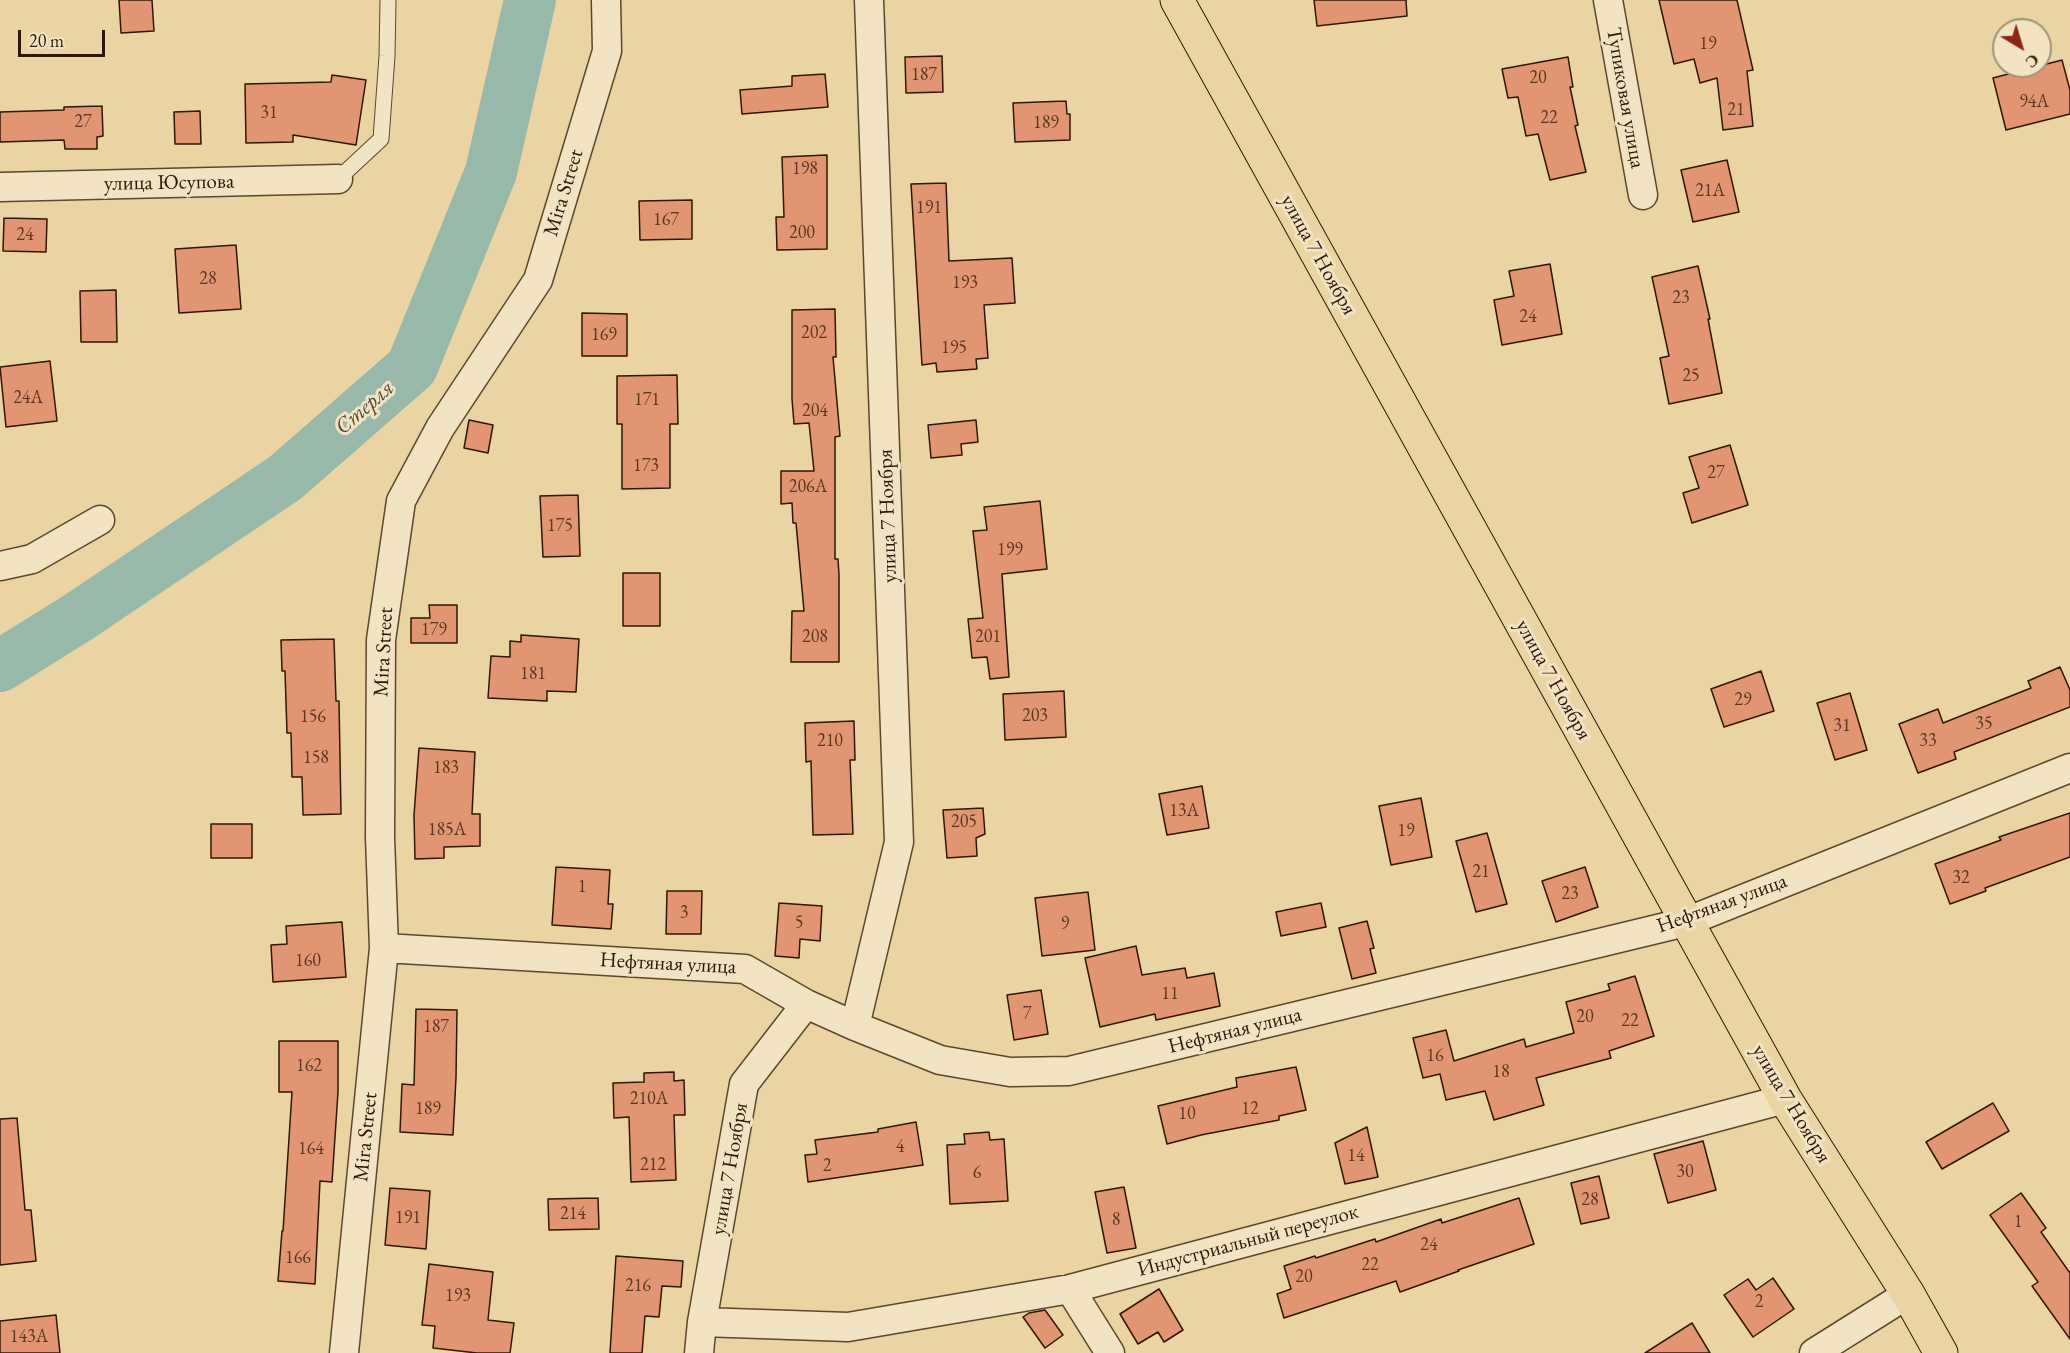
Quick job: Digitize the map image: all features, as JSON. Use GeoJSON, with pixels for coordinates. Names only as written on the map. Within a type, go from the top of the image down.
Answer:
{"type":"FeatureCollection","features":[{"type":"Feature","properties":{"kind":"main road","name":"улица 7 Ноября"},"geometry":{"type":"LineString","coordinates":[[1178,0],[1785,1099],[1908,1294],[1941,1353]]}},
{"type":"Feature","properties":{"kind":"street","name":"Mira Street"},"geometry":{"type":"LineString","coordinates":[[344,1353],[384,948],[380,837],[381,640],[401,501],[440,428],[538,280],[607,51],[606,0]]}},
{"type":"Feature","properties":{"kind":"street","name":"улица 7 Ноября"},"geometry":{"type":"LineString","coordinates":[[855,1026],[899,842],[868,0]]}},
{"type":"Feature","properties":{"kind":"street","name":"Тупиковая улица"},"geometry":{"type":"LineString","coordinates":[[1608,0],[1643,195]]}},
{"type":"Feature","properties":{"kind":"street","name":"улица Юсупова"},"geometry":{"type":"LineString","coordinates":[[0,187],[338,179]]}},
{"type":"Feature","properties":{"kind":"street"},"geometry":{"type":"LineString","coordinates":[[0,566],[32,559],[100,520]]}},
{"type":"Feature","properties":{"kind":"street","name":"Нефтяная улица"},"geometry":{"type":"LineString","coordinates":[[384,948],[745,969],[806,1004],[940,1060],[1010,1072],[1069,1071],[1686,922],[2070,768]]}},
{"type":"Feature","properties":{"kind":"street","name":"улица 7 Ноября"},"geometry":{"type":"LineString","coordinates":[[699,1353],[702,1322],[744,1084],[806,1004]]}},
{"type":"Feature","properties":{"kind":"street","name":"Индустриальный переулок"},"geometry":{"type":"LineString","coordinates":[[702,1322],[848,1327],[1070,1288],[1785,1099]]}},
{"type":"Feature","properties":{"kind":"street"},"geometry":{"type":"LineString","coordinates":[[1070,1288],[1110,1353]]}},
{"type":"Feature","properties":{"kind":"street"},"geometry":{"type":"LineString","coordinates":[[1814,1353],[1908,1294]]}},
{"type":"Feature","properties":{"kind":"lane"},"geometry":{"type":"LineString","coordinates":[[338,179],[381,139],[387,56],[388,0]]}},
{"type":"Feature","properties":{"kind":"building"},"geometry":{"type":"Polygon","coordinates":[[[119,0],[152,0],[154,31],[121,33],[119,0]]]}},
{"type":"Feature","properties":{"kind":"building"},"geometry":{"type":"Polygon","coordinates":[[[1314,0],[1406,0],[1407,16],[1317,26],[1314,0]]]}},
{"type":"Feature","properties":{"kind":"building"},"geometry":{"type":"Polygon","coordinates":[[[1659,0],[1737,0],[1753,70],[1747,71],[1753,126],[1723,130],[1717,78],[1700,83],[1694,59],[1674,64],[1659,0]]]}},
{"type":"Feature","properties":{"kind":"building"},"geometry":{"type":"Polygon","coordinates":[[[942,56],[943,92],[906,93],[905,57],[942,56]]]}},
{"type":"Feature","properties":{"kind":"building"},"geometry":{"type":"Polygon","coordinates":[[[1568,57],[1573,87],[1570,87],[1578,125],[1575,126],[1586,172],[1550,180],[1538,134],[1526,136],[1518,97],[1508,98],[1502,69],[1568,57]]]}},
{"type":"Feature","properties":{"kind":"building"},"geometry":{"type":"Polygon","coordinates":[[[2062,60],[2070,90],[2070,114],[2006,130],[1993,78],[2052,78],[2052,63],[2062,60]]]}},
{"type":"Feature","properties":{"kind":"building"},"geometry":{"type":"Polygon","coordinates":[[[825,74],[828,107],[742,114],[740,90],[792,86],[792,76],[825,74]]]}},
{"type":"Feature","properties":{"kind":"building"},"geometry":{"type":"Polygon","coordinates":[[[332,75],[366,80],[356,145],[293,135],[293,142],[246,143],[245,84],[331,82],[332,75]]]}},
{"type":"Feature","properties":{"kind":"building"},"geometry":{"type":"Polygon","coordinates":[[[1066,101],[1067,114],[1070,114],[1070,140],[1015,142],[1013,103],[1066,101]]]}},
{"type":"Feature","properties":{"kind":"building"},"geometry":{"type":"Polygon","coordinates":[[[102,106],[103,136],[97,137],[97,149],[65,149],[64,140],[0,142],[0,112],[102,106]]]}},
{"type":"Feature","properties":{"kind":"building"},"geometry":{"type":"Polygon","coordinates":[[[200,111],[201,144],[175,144],[174,112],[200,111]]]}},
{"type":"Feature","properties":{"kind":"building"},"geometry":{"type":"Polygon","coordinates":[[[827,155],[827,249],[777,250],[776,217],[784,217],[782,157],[827,155]]]}},
{"type":"Feature","properties":{"kind":"building"},"geometry":{"type":"Polygon","coordinates":[[[1727,160],[1739,212],[1693,222],[1681,170],[1727,160]]]}},
{"type":"Feature","properties":{"kind":"building"},"geometry":{"type":"Polygon","coordinates":[[[946,183],[949,261],[1012,258],[1015,303],[984,305],[988,358],[976,359],[977,369],[937,372],[936,363],[922,365],[911,184],[946,183]]]}},
{"type":"Feature","properties":{"kind":"building"},"geometry":{"type":"Polygon","coordinates":[[[692,200],[692,239],[640,240],[639,201],[692,200]]]}},
{"type":"Feature","properties":{"kind":"building"},"geometry":{"type":"Polygon","coordinates":[[[4,218],[47,219],[46,252],[3,251],[4,218]]]}},
{"type":"Feature","properties":{"kind":"building"},"geometry":{"type":"Polygon","coordinates":[[[236,245],[241,309],[179,313],[175,249],[236,245]]]}},
{"type":"Feature","properties":{"kind":"building"},"geometry":{"type":"Polygon","coordinates":[[[1550,264],[1562,334],[1502,345],[1494,300],[1514,296],[1509,271],[1550,264]]]}},
{"type":"Feature","properties":{"kind":"building"},"geometry":{"type":"Polygon","coordinates":[[[1698,266],[1710,319],[1708,319],[1722,393],[1669,404],[1660,358],[1669,356],[1652,277],[1698,266]]]}},
{"type":"Feature","properties":{"kind":"building"},"geometry":{"type":"Polygon","coordinates":[[[116,290],[117,342],[81,342],[80,291],[116,290]]]}},
{"type":"Feature","properties":{"kind":"building"},"geometry":{"type":"Polygon","coordinates":[[[835,309],[836,357],[833,357],[840,436],[835,437],[835,559],[838,559],[839,575],[839,662],[791,662],[792,611],[804,611],[796,523],[793,523],[792,503],[781,504],[781,471],[814,471],[809,423],[794,424],[792,310],[835,309]]]}},
{"type":"Feature","properties":{"kind":"building"},"geometry":{"type":"Polygon","coordinates":[[[582,313],[627,314],[627,356],[582,356],[582,313]]]}},
{"type":"Feature","properties":{"kind":"building"},"geometry":{"type":"Polygon","coordinates":[[[50,361],[57,421],[6,427],[0,367],[50,361]]]}},
{"type":"Feature","properties":{"kind":"building"},"geometry":{"type":"Polygon","coordinates":[[[677,375],[678,424],[670,424],[670,488],[622,489],[622,424],[617,424],[617,376],[677,375]]]}},
{"type":"Feature","properties":{"kind":"building"},"geometry":{"type":"Polygon","coordinates":[[[469,420],[493,425],[488,453],[464,448],[469,420]]]}},
{"type":"Feature","properties":{"kind":"building"},"geometry":{"type":"Polygon","coordinates":[[[976,420],[978,442],[961,444],[962,455],[931,458],[928,425],[976,420]]]}},
{"type":"Feature","properties":{"kind":"building"},"geometry":{"type":"Polygon","coordinates":[[[1730,445],[1748,505],[1692,523],[1683,493],[1699,488],[1689,457],[1730,445]]]}},
{"type":"Feature","properties":{"kind":"building"},"geometry":{"type":"Polygon","coordinates":[[[578,495],[580,556],[543,557],[540,496],[578,495]]]}},
{"type":"Feature","properties":{"kind":"building"},"geometry":{"type":"Polygon","coordinates":[[[1040,501],[1047,569],[1002,574],[1009,677],[990,679],[987,657],[972,658],[968,619],[983,618],[973,531],[987,530],[984,507],[1040,501]]]}},
{"type":"Feature","properties":{"kind":"building"},"geometry":{"type":"Polygon","coordinates":[[[623,573],[660,573],[660,626],[623,626],[623,573]]]}},
{"type":"Feature","properties":{"kind":"building"},"geometry":{"type":"Polygon","coordinates":[[[429,605],[457,605],[457,643],[411,643],[411,618],[430,618],[429,605]]]}},
{"type":"Feature","properties":{"kind":"building"},"geometry":{"type":"Polygon","coordinates":[[[521,635],[579,639],[576,692],[547,691],[547,701],[488,698],[491,656],[510,657],[510,641],[521,642],[521,635]]]}},
{"type":"Feature","properties":{"kind":"building"},"geometry":{"type":"Polygon","coordinates":[[[334,639],[336,701],[339,701],[341,814],[303,815],[302,777],[292,777],[291,733],[287,733],[285,671],[282,671],[281,640],[334,639]]]}},
{"type":"Feature","properties":{"kind":"building"},"geometry":{"type":"Polygon","coordinates":[[[2060,667],[2070,690],[2070,707],[1954,752],[1956,759],[1918,773],[1899,724],[1938,709],[1943,723],[2031,688],[2028,681],[2060,667]]]}},
{"type":"Feature","properties":{"kind":"building"},"geometry":{"type":"Polygon","coordinates":[[[1761,671],[1774,711],[1724,727],[1711,689],[1761,671]]]}},
{"type":"Feature","properties":{"kind":"building"},"geometry":{"type":"Polygon","coordinates":[[[1064,691],[1066,737],[1005,740],[1003,694],[1064,691]]]}},
{"type":"Feature","properties":{"kind":"building"},"geometry":{"type":"Polygon","coordinates":[[[1850,693],[1867,750],[1835,760],[1817,703],[1850,693]]]}},
{"type":"Feature","properties":{"kind":"building"},"geometry":{"type":"Polygon","coordinates":[[[854,721],[855,760],[850,760],[853,834],[813,835],[811,761],[806,762],[805,723],[854,721]]]}},
{"type":"Feature","properties":{"kind":"building"},"geometry":{"type":"Polygon","coordinates":[[[419,748],[475,752],[472,814],[480,814],[480,846],[444,847],[444,858],[415,859],[414,815],[419,748]]]}},
{"type":"Feature","properties":{"kind":"building"},"geometry":{"type":"Polygon","coordinates":[[[1202,786],[1209,828],[1167,835],[1159,794],[1202,786]]]}},
{"type":"Feature","properties":{"kind":"building"},"geometry":{"type":"Polygon","coordinates":[[[1421,798],[1432,857],[1391,865],[1379,806],[1421,798]]]}},
{"type":"Feature","properties":{"kind":"building"},"geometry":{"type":"Polygon","coordinates":[[[983,808],[985,834],[976,838],[977,856],[947,858],[943,810],[983,808]]]}},
{"type":"Feature","properties":{"kind":"building"},"geometry":{"type":"Polygon","coordinates":[[[2070,813],[2070,857],[1985,888],[1986,891],[1950,904],[1935,864],[2001,840],[1999,837],[2070,813]]]}},
{"type":"Feature","properties":{"kind":"building"},"geometry":{"type":"Polygon","coordinates":[[[211,824],[252,824],[252,858],[211,858],[211,824]]]}},
{"type":"Feature","properties":{"kind":"building"},"geometry":{"type":"Polygon","coordinates":[[[1487,833],[1507,904],[1476,912],[1456,841],[1487,833]]]}},
{"type":"Feature","properties":{"kind":"building"},"geometry":{"type":"Polygon","coordinates":[[[556,867],[610,870],[608,904],[613,904],[611,929],[552,925],[556,867]]]}},
{"type":"Feature","properties":{"kind":"building"},"geometry":{"type":"Polygon","coordinates":[[[1585,867],[1598,907],[1556,922],[1542,881],[1585,867]]]}},
{"type":"Feature","properties":{"kind":"building"},"geometry":{"type":"Polygon","coordinates":[[[667,891],[702,891],[701,934],[666,934],[667,891]]]}},
{"type":"Feature","properties":{"kind":"building"},"geometry":{"type":"Polygon","coordinates":[[[1088,892],[1095,950],[1042,956],[1035,898],[1088,892]]]}},
{"type":"Feature","properties":{"kind":"building"},"geometry":{"type":"Polygon","coordinates":[[[779,903],[822,906],[820,941],[800,939],[799,958],[775,956],[779,903]]]}},
{"type":"Feature","properties":{"kind":"building"},"geometry":{"type":"Polygon","coordinates":[[[1321,903],[1326,927],[1281,936],[1276,912],[1321,903]]]}},
{"type":"Feature","properties":{"kind":"building"},"geometry":{"type":"Polygon","coordinates":[[[1367,921],[1374,948],[1370,949],[1376,973],[1352,979],[1339,928],[1367,921]]]}},
{"type":"Feature","properties":{"kind":"building"},"geometry":{"type":"Polygon","coordinates":[[[342,922],[346,977],[273,982],[271,945],[287,944],[286,926],[342,922]]]}},
{"type":"Feature","properties":{"kind":"building"},"geometry":{"type":"Polygon","coordinates":[[[1136,946],[1142,975],[1185,968],[1187,978],[1214,973],[1220,1006],[1156,1020],[1155,1014],[1100,1027],[1085,958],[1136,946]]]}},
{"type":"Feature","properties":{"kind":"building"},"geometry":{"type":"Polygon","coordinates":[[[1635,976],[1654,1036],[1609,1051],[1611,1058],[1536,1078],[1544,1105],[1494,1120],[1485,1091],[1446,1100],[1440,1074],[1423,1078],[1413,1038],[1446,1030],[1454,1061],[1524,1039],[1526,1047],[1574,1033],[1566,1002],[1610,990],[1608,984],[1635,976]]]}},
{"type":"Feature","properties":{"kind":"building"},"geometry":{"type":"Polygon","coordinates":[[[1041,990],[1048,1034],[1014,1040],[1007,995],[1041,990]]]}},
{"type":"Feature","properties":{"kind":"building"},"geometry":{"type":"Polygon","coordinates":[[[416,1009],[457,1010],[453,1135],[400,1132],[402,1084],[414,1085],[416,1009]]]}},
{"type":"Feature","properties":{"kind":"building"},"geometry":{"type":"Polygon","coordinates":[[[279,1041],[338,1041],[338,1092],[332,1182],[320,1181],[315,1284],[278,1281],[292,1092],[279,1092],[279,1041]]]}},
{"type":"Feature","properties":{"kind":"building"},"geometry":{"type":"Polygon","coordinates":[[[1296,1067],[1306,1110],[1279,1116],[1279,1120],[1167,1144],[1158,1106],[1237,1087],[1236,1078],[1296,1067]]]}},
{"type":"Feature","properties":{"kind":"building"},"geometry":{"type":"Polygon","coordinates":[[[674,1072],[674,1081],[684,1080],[685,1115],[674,1115],[676,1180],[631,1182],[629,1117],[614,1118],[613,1083],[644,1082],[644,1073],[674,1072]]]}},
{"type":"Feature","properties":{"kind":"building"},"geometry":{"type":"Polygon","coordinates":[[[1993,1103],[2009,1131],[1942,1169],[1926,1142],[1993,1103]]]}},
{"type":"Feature","properties":{"kind":"building"},"geometry":{"type":"Polygon","coordinates":[[[17,1118],[25,1210],[31,1210],[36,1261],[0,1265],[0,1119],[17,1118]]]}},
{"type":"Feature","properties":{"kind":"building"},"geometry":{"type":"Polygon","coordinates":[[[916,1122],[923,1165],[808,1182],[805,1155],[817,1154],[815,1140],[878,1132],[878,1129],[916,1122]]]}},
{"type":"Feature","properties":{"kind":"building"},"geometry":{"type":"Polygon","coordinates":[[[1367,1127],[1378,1177],[1345,1184],[1335,1143],[1367,1127]]]}},
{"type":"Feature","properties":{"kind":"building"},"geometry":{"type":"Polygon","coordinates":[[[989,1132],[990,1140],[1004,1139],[1008,1201],[950,1204],[947,1145],[965,1144],[964,1134],[989,1132]]]}},
{"type":"Feature","properties":{"kind":"building"},"geometry":{"type":"Polygon","coordinates":[[[1703,1141],[1716,1190],[1668,1203],[1654,1154],[1703,1141]]]}},
{"type":"Feature","properties":{"kind":"building"},"geometry":{"type":"Polygon","coordinates":[[[1599,1176],[1609,1218],[1581,1224],[1571,1183],[1599,1176]]]}},
{"type":"Feature","properties":{"kind":"building"},"geometry":{"type":"Polygon","coordinates":[[[1124,1187],[1136,1248],[1107,1253],[1095,1192],[1124,1187]]]}},
{"type":"Feature","properties":{"kind":"building"},"geometry":{"type":"Polygon","coordinates":[[[390,1188],[430,1191],[426,1249],[385,1245],[390,1188]]]}},
{"type":"Feature","properties":{"kind":"building"},"geometry":{"type":"Polygon","coordinates":[[[2021,1193],[2046,1228],[2041,1232],[2070,1273],[2070,1339],[2032,1286],[2038,1282],[1990,1215],[2021,1193]]]}},
{"type":"Feature","properties":{"kind":"building"},"geometry":{"type":"Polygon","coordinates":[[[598,1198],[599,1229],[549,1230],[548,1199],[598,1198]]]}},
{"type":"Feature","properties":{"kind":"building"},"geometry":{"type":"Polygon","coordinates":[[[1519,1198],[1534,1244],[1400,1292],[1396,1281],[1284,1318],[1277,1294],[1291,1289],[1284,1266],[1375,1239],[1376,1242],[1441,1219],[1442,1223],[1519,1198]]]}},
{"type":"Feature","properties":{"kind":"building"},"geometry":{"type":"Polygon","coordinates":[[[616,1256],[683,1261],[681,1287],[662,1286],[659,1317],[645,1316],[642,1353],[610,1353],[616,1256]]]}},
{"type":"Feature","properties":{"kind":"building"},"geometry":{"type":"Polygon","coordinates":[[[429,1264],[493,1272],[488,1320],[514,1323],[510,1353],[477,1353],[433,1348],[435,1326],[422,1325],[429,1264]]]}},
{"type":"Feature","properties":{"kind":"building"},"geometry":{"type":"Polygon","coordinates":[[[1773,1278],[1794,1309],[1753,1337],[1724,1295],[1748,1279],[1756,1290],[1773,1278]]]}},
{"type":"Feature","properties":{"kind":"building"},"geometry":{"type":"Polygon","coordinates":[[[1159,1289],[1183,1330],[1164,1342],[1158,1332],[1138,1344],[1120,1314],[1159,1289]]]}},
{"type":"Feature","properties":{"kind":"building"},"geometry":{"type":"Polygon","coordinates":[[[1045,1310],[1063,1335],[1045,1348],[1023,1317],[1029,1313],[1045,1310]]]}},
{"type":"Feature","properties":{"kind":"building"},"geometry":{"type":"Polygon","coordinates":[[[56,1315],[60,1353],[0,1353],[0,1321],[56,1315]]]}},
{"type":"Feature","properties":{"kind":"building"},"geometry":{"type":"Polygon","coordinates":[[[1692,1323],[1710,1353],[1645,1353],[1692,1323]]]}},
{"type":"Feature","properties":{"kind":"waterway","name":"Стерля"},"geometry":{"type":"LineString","coordinates":[[0,666],[77,618],[285,478],[412,367],[491,172],[530,0]]}}]}
